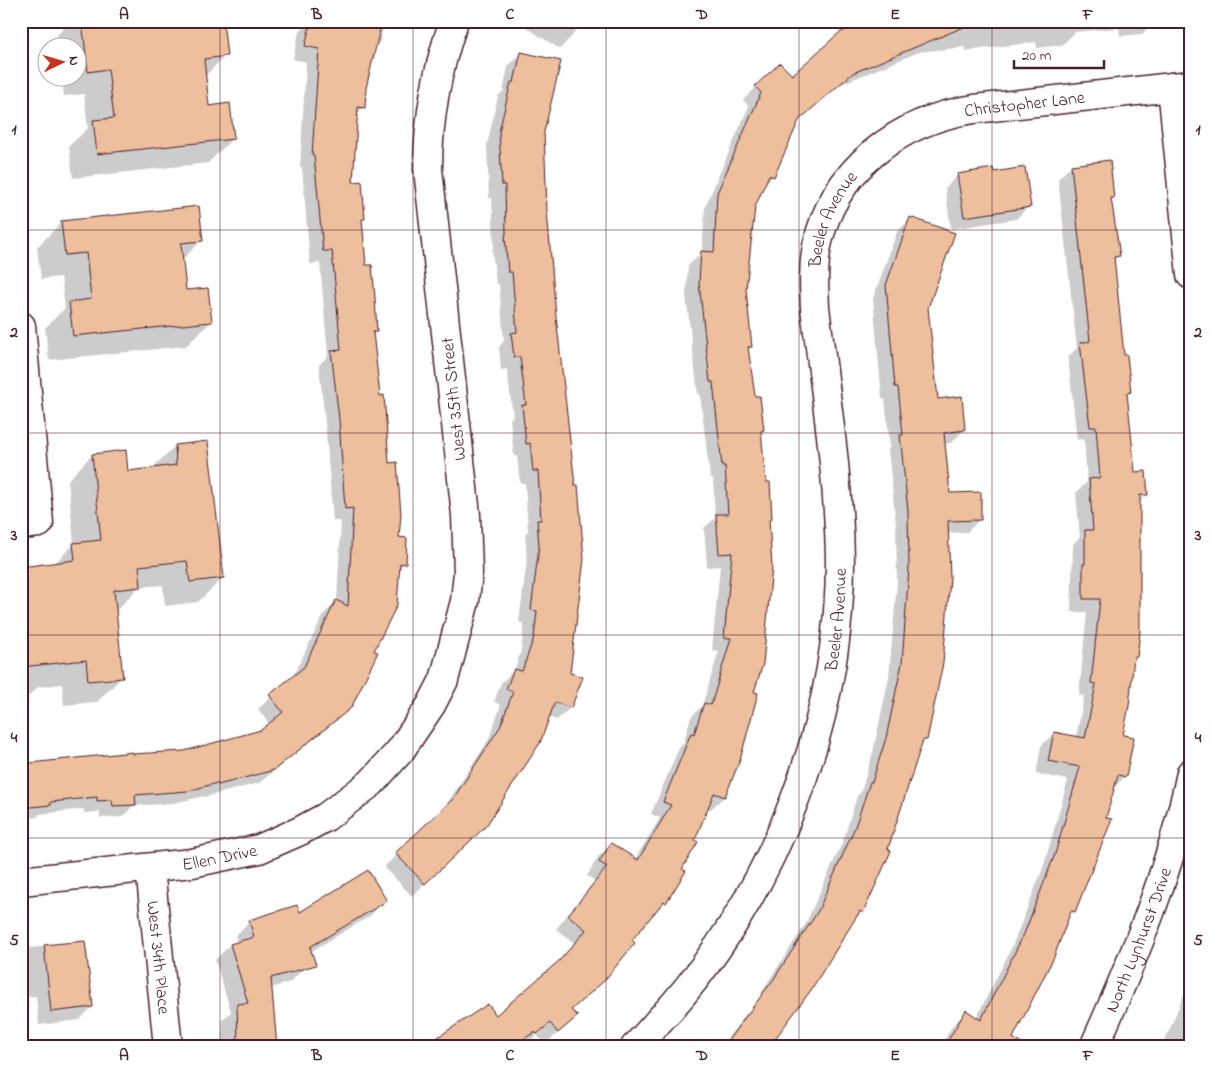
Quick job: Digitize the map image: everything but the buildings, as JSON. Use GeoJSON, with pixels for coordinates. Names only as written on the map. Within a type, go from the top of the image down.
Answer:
{"type":"FeatureCollection","features":[{"type":"Feature","properties":{"kind":"street","name":"West 35th Street"},"geometry":{"type":"LineString","coordinates":[[392,762],[432,705],[444,680],[462,616],[466,587],[468,542],[466,515],[428,169],[433,100],[446,45],[454,21]]}},
{"type":"Feature","properties":{"kind":"street","name":"Christopher Lane"},"geometry":{"type":"LineString","coordinates":[[871,155],[905,130],[945,114],[974,109],[1181,86]]}},
{"type":"Feature","properties":{"kind":"street"},"geometry":{"type":"LineString","coordinates":[[1181,86],[1191,274]]}},
{"type":"Feature","properties":{"kind":"street","name":"Beeler Avenue"},"geometry":{"type":"LineString","coordinates":[[634,1047],[699,973],[726,936],[767,860],[795,799],[812,748],[829,683],[836,630],[840,563],[835,476],[815,308],[815,264],[818,244],[831,209],[852,174],[871,155]]}},
{"type":"Feature","properties":{"kind":"street"},"geometry":{"type":"LineString","coordinates":[[21,326],[39,523],[21,525]]}},
{"type":"Feature","properties":{"kind":"street","name":"Ellen Drive"},"geometry":{"type":"LineString","coordinates":[[21,881],[206,861],[259,848],[300,831],[337,809],[371,783],[392,762]]}},
{"type":"Feature","properties":{"kind":"street","name":"North Lynhurst Drive"},"geometry":{"type":"LineString","coordinates":[[1094,1047],[1129,966],[1162,881],[1176,839],[1191,773]]}},
{"type":"Feature","properties":{"kind":"street","name":"West 34th Place"},"geometry":{"type":"LineString","coordinates":[[150,868],[168,1047]]}}]}
